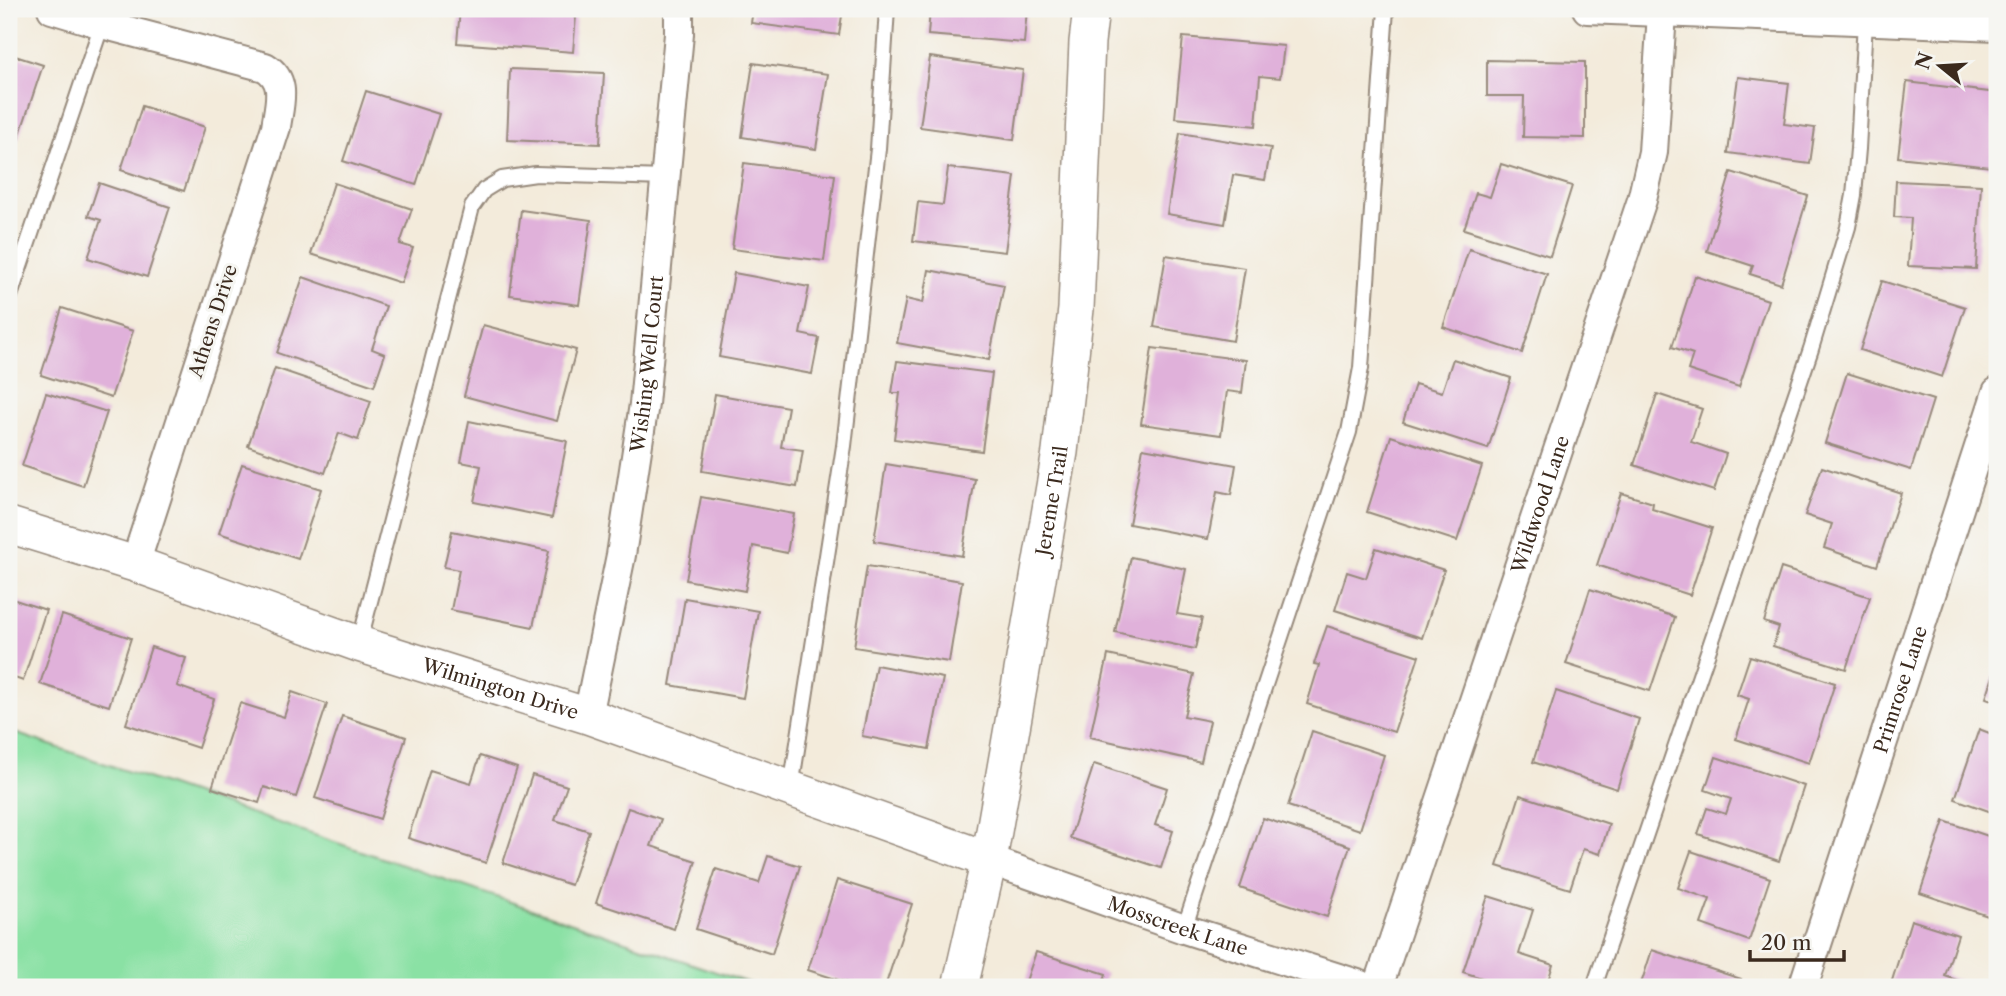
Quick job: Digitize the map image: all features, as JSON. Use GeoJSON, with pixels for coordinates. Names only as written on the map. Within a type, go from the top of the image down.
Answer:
{"type":"FeatureCollection","features":[{"type":"Feature","properties":{"kind":"street"},"geometry":{"type":"LineString","coordinates":[[52,9],[102,24]]}},
{"type":"Feature","properties":{"kind":"street","name":"Wishing Well Court"},"geometry":{"type":"LineString","coordinates":[[588,716],[621,555],[644,404],[679,33],[679,9]]}},
{"type":"Feature","properties":{"kind":"street","name":"Jereme Trail"},"geometry":{"type":"LineString","coordinates":[[960,987],[989,860],[1061,439],[1076,309],[1091,9]]}},
{"type":"Feature","properties":{"kind":"street"},"geometry":{"type":"LineString","coordinates":[[1587,9],[1997,26]]}},
{"type":"Feature","properties":{"kind":"street","name":"Wildwood Lane"},"geometry":{"type":"LineString","coordinates":[[1378,987],[1642,200],[1653,152],[1662,13]]}},
{"type":"Feature","properties":{"kind":"street","name":"Athens Drive"},"geometry":{"type":"LineString","coordinates":[[102,24],[218,56],[250,62],[269,69],[278,77],[281,87],[276,127],[135,564]]}},
{"type":"Feature","properties":{"kind":"street","name":"Primrose Lane"},"geometry":{"type":"LineString","coordinates":[[1803,987],[1997,392]]}},
{"type":"Feature","properties":{"kind":"street","name":"Wilmington Drive"},"geometry":{"type":"LineString","coordinates":[[9,525],[135,564],[359,644],[588,716],[989,860]]}},
{"type":"Feature","properties":{"kind":"street","name":"Mosscreek Lane"},"geometry":{"type":"LineString","coordinates":[[989,860],[1184,929],[1367,987]]}},
{"type":"Feature","properties":{"kind":"lane"},"geometry":{"type":"LineString","coordinates":[[791,788],[844,446],[878,149],[887,9]]}},
{"type":"Feature","properties":{"kind":"lane"},"geometry":{"type":"LineString","coordinates":[[1184,929],[1349,432],[1361,368],[1387,9]]}},
{"type":"Feature","properties":{"kind":"lane"},"geometry":{"type":"LineString","coordinates":[[1594,987],[1807,362],[1848,227],[1858,149],[1865,21]]}},
{"type":"Feature","properties":{"kind":"lane"},"geometry":{"type":"LineString","coordinates":[[9,299],[102,24]]}},
{"type":"Feature","properties":{"kind":"lane"},"geometry":{"type":"LineString","coordinates":[[359,644],[472,207],[484,190],[502,179],[536,174],[666,178]]}},
{"type":"Feature","properties":{"kind":"green space"},"geometry":{"type":"Polygon","coordinates":[[[9,731],[760,987],[9,987],[9,731]]]}},
{"type":"Feature","properties":{"kind":"building"},"geometry":{"type":"Polygon","coordinates":[[[460,9],[532,9],[532,12],[576,16],[573,52],[457,43],[460,9]]]}},
{"type":"Feature","properties":{"kind":"building"},"geometry":{"type":"Polygon","coordinates":[[[753,9],[843,9],[839,35],[751,23],[753,9]]]}},
{"type":"Feature","properties":{"kind":"building"},"geometry":{"type":"Polygon","coordinates":[[[930,9],[1027,9],[1024,43],[928,35],[930,9]]]}},
{"type":"Feature","properties":{"kind":"building"},"geometry":{"type":"Polygon","coordinates":[[[1183,37],[1284,46],[1280,78],[1260,76],[1256,126],[1175,118],[1183,37]]]}},
{"type":"Feature","properties":{"kind":"building"},"geometry":{"type":"Polygon","coordinates":[[[9,54],[43,65],[18,140],[9,137],[9,54]]]}},
{"type":"Feature","properties":{"kind":"building"},"geometry":{"type":"Polygon","coordinates":[[[930,57],[1023,70],[1014,140],[920,127],[930,57]]]}},
{"type":"Feature","properties":{"kind":"building"},"geometry":{"type":"Polygon","coordinates":[[[1487,60],[1585,62],[1585,138],[1523,137],[1524,96],[1487,96],[1487,60]]]}},
{"type":"Feature","properties":{"kind":"building"},"geometry":{"type":"Polygon","coordinates":[[[753,63],[828,74],[816,149],[742,137],[753,63]]]}},
{"type":"Feature","properties":{"kind":"building"},"geometry":{"type":"Polygon","coordinates":[[[510,69],[604,73],[600,144],[507,140],[510,69]]]}},
{"type":"Feature","properties":{"kind":"building"},"geometry":{"type":"Polygon","coordinates":[[[1738,77],[1789,83],[1784,124],[1815,128],[1810,164],[1728,153],[1738,77]]]}},
{"type":"Feature","properties":{"kind":"building"},"geometry":{"type":"Polygon","coordinates":[[[1907,82],[1997,93],[1991,167],[1898,157],[1907,82]]]}},
{"type":"Feature","properties":{"kind":"building"},"geometry":{"type":"Polygon","coordinates":[[[366,91],[439,114],[416,185],[343,161],[366,91]]]}},
{"type":"Feature","properties":{"kind":"building"},"geometry":{"type":"Polygon","coordinates":[[[142,106],[205,127],[184,191],[121,170],[142,106]]]}},
{"type":"Feature","properties":{"kind":"building"},"geometry":{"type":"Polygon","coordinates":[[[1180,133],[1271,148],[1265,180],[1233,175],[1225,224],[1167,214],[1180,133]]]}},
{"type":"Feature","properties":{"kind":"building"},"geometry":{"type":"Polygon","coordinates":[[[744,163],[835,175],[824,261],[732,249],[744,163]]]}},
{"type":"Feature","properties":{"kind":"building"},"geometry":{"type":"Polygon","coordinates":[[[1501,164],[1572,186],[1550,256],[1464,229],[1476,193],[1490,197],[1501,164]]]}},
{"type":"Feature","properties":{"kind":"building"},"geometry":{"type":"Polygon","coordinates":[[[948,168],[1015,176],[1005,252],[913,241],[918,202],[943,205],[948,168]]]}},
{"type":"Feature","properties":{"kind":"building"},"geometry":{"type":"Polygon","coordinates":[[[1731,172],[1808,196],[1781,284],[1750,274],[1753,266],[1707,251],[1731,172]]]}},
{"type":"Feature","properties":{"kind":"building"},"geometry":{"type":"Polygon","coordinates":[[[1896,181],[1981,185],[1976,269],[1908,266],[1911,218],[1894,217],[1896,181]]]}},
{"type":"Feature","properties":{"kind":"building"},"geometry":{"type":"Polygon","coordinates":[[[99,183],[170,207],[147,277],[88,258],[101,220],[88,216],[99,183]]]}},
{"type":"Feature","properties":{"kind":"building"},"geometry":{"type":"Polygon","coordinates":[[[334,183],[412,209],[400,244],[413,248],[401,283],[311,254],[334,183]]]}},
{"type":"Feature","properties":{"kind":"building"},"geometry":{"type":"Polygon","coordinates":[[[521,210],[591,220],[579,305],[510,295],[521,210]]]}},
{"type":"Feature","properties":{"kind":"building"},"geometry":{"type":"Polygon","coordinates":[[[1469,249],[1547,274],[1522,353],[1443,327],[1469,249]]]}},
{"type":"Feature","properties":{"kind":"building"},"geometry":{"type":"Polygon","coordinates":[[[1166,255],[1245,268],[1233,341],[1154,327],[1166,255]]]}},
{"type":"Feature","properties":{"kind":"building"},"geometry":{"type":"Polygon","coordinates":[[[929,270],[1004,285],[989,360],[897,343],[906,299],[923,303],[929,270]]]}},
{"type":"Feature","properties":{"kind":"building"},"geometry":{"type":"Polygon","coordinates":[[[734,273],[809,287],[800,334],[819,338],[812,374],[719,357],[734,273]]]}},
{"type":"Feature","properties":{"kind":"building"},"geometry":{"type":"Polygon","coordinates":[[[1695,276],[1768,300],[1739,387],[1688,370],[1693,354],[1672,347],[1695,276]]]}},
{"type":"Feature","properties":{"kind":"building"},"geometry":{"type":"Polygon","coordinates":[[[303,277],[386,306],[372,349],[385,354],[374,386],[277,353],[303,277]]]}},
{"type":"Feature","properties":{"kind":"building"},"geometry":{"type":"Polygon","coordinates":[[[1882,281],[1965,307],[1942,377],[1860,350],[1882,281]]]}},
{"type":"Feature","properties":{"kind":"building"},"geometry":{"type":"Polygon","coordinates":[[[62,308],[133,331],[111,398],[41,375],[62,308]]]}},
{"type":"Feature","properties":{"kind":"building"},"geometry":{"type":"Polygon","coordinates":[[[483,325],[576,350],[557,421],[464,396],[483,325]]]}},
{"type":"Feature","properties":{"kind":"building"},"geometry":{"type":"Polygon","coordinates":[[[1152,348],[1246,360],[1242,393],[1227,391],[1221,435],[1141,424],[1152,348]]]}},
{"type":"Feature","properties":{"kind":"building"},"geometry":{"type":"Polygon","coordinates":[[[1453,359],[1511,378],[1488,449],[1403,422],[1415,384],[1442,392],[1453,359]]]}},
{"type":"Feature","properties":{"kind":"building"},"geometry":{"type":"Polygon","coordinates":[[[897,361],[992,373],[982,451],[894,439],[900,393],[892,393],[897,361]]]}},
{"type":"Feature","properties":{"kind":"building"},"geometry":{"type":"Polygon","coordinates":[[[275,368],[371,401],[358,440],[339,433],[325,473],[248,446],[275,368]]]}},
{"type":"Feature","properties":{"kind":"building"},"geometry":{"type":"Polygon","coordinates":[[[1847,373],[1933,400],[1911,470],[1825,443],[1847,373]]]}},
{"type":"Feature","properties":{"kind":"building"},"geometry":{"type":"Polygon","coordinates":[[[46,393],[107,412],[83,486],[22,466],[46,393]]]}},
{"type":"Feature","properties":{"kind":"building"},"geometry":{"type":"Polygon","coordinates":[[[715,394],[788,407],[781,447],[803,450],[797,487],[702,471],[715,394]]]}},
{"type":"Feature","properties":{"kind":"building"},"geometry":{"type":"Polygon","coordinates":[[[1657,394],[1702,409],[1691,442],[1726,454],[1714,491],[1634,465],[1657,394]]]}},
{"type":"Feature","properties":{"kind":"building"},"geometry":{"type":"Polygon","coordinates":[[[469,421],[567,441],[552,518],[474,502],[481,466],[461,462],[469,421]]]}},
{"type":"Feature","properties":{"kind":"building"},"geometry":{"type":"Polygon","coordinates":[[[1391,436],[1482,466],[1457,541],[1367,512],[1391,436]]]}},
{"type":"Feature","properties":{"kind":"building"},"geometry":{"type":"Polygon","coordinates":[[[1143,448],[1236,465],[1231,495],[1217,492],[1208,539],[1129,524],[1143,448]]]}},
{"type":"Feature","properties":{"kind":"building"},"geometry":{"type":"Polygon","coordinates":[[[242,464],[321,489],[298,559],[219,533],[242,464]]]}},
{"type":"Feature","properties":{"kind":"building"},"geometry":{"type":"Polygon","coordinates":[[[886,464],[975,479],[962,556],[874,541],[886,464]]]}},
{"type":"Feature","properties":{"kind":"building"},"geometry":{"type":"Polygon","coordinates":[[[1822,467],[1901,493],[1877,566],[1824,548],[1832,524],[1805,515],[1822,467]]]}},
{"type":"Feature","properties":{"kind":"building"},"geometry":{"type":"Polygon","coordinates":[[[1621,493],[1653,503],[1652,509],[1712,528],[1690,595],[1597,565],[1621,493]]]}},
{"type":"Feature","properties":{"kind":"building"},"geometry":{"type":"Polygon","coordinates":[[[701,497],[794,514],[787,553],[753,546],[745,591],[686,580],[701,497]]]}},
{"type":"Feature","properties":{"kind":"building"},"geometry":{"type":"Polygon","coordinates":[[[452,531],[549,551],[533,627],[451,610],[459,570],[444,567],[452,531]]]}},
{"type":"Feature","properties":{"kind":"building"},"geometry":{"type":"Polygon","coordinates":[[[1376,548],[1444,570],[1422,638],[1335,610],[1347,572],[1366,578],[1376,548]]]}},
{"type":"Feature","properties":{"kind":"building"},"geometry":{"type":"Polygon","coordinates":[[[1131,557],[1186,569],[1177,614],[1202,618],[1195,649],[1115,632],[1131,557]]]}},
{"type":"Feature","properties":{"kind":"building"},"geometry":{"type":"Polygon","coordinates":[[[867,566],[962,581],[949,662],[854,647],[867,566]]]}},
{"type":"Feature","properties":{"kind":"building"},"geometry":{"type":"Polygon","coordinates":[[[1781,568],[1870,597],[1846,669],[1773,646],[1779,627],[1764,622],[1781,568]]]}},
{"type":"Feature","properties":{"kind":"building"},"geometry":{"type":"Polygon","coordinates":[[[1590,589],[1675,617],[1650,691],[1566,664],[1590,589]]]}},
{"type":"Feature","properties":{"kind":"building"},"geometry":{"type":"Polygon","coordinates":[[[9,598],[46,610],[23,681],[9,676],[9,598]]]}},
{"type":"Feature","properties":{"kind":"building"},"geometry":{"type":"Polygon","coordinates":[[[685,598],[758,611],[743,698],[670,685],[685,598]]]}},
{"type":"Feature","properties":{"kind":"building"},"geometry":{"type":"Polygon","coordinates":[[[62,615],[131,638],[109,706],[40,684],[62,615]]]}},
{"type":"Feature","properties":{"kind":"building"},"geometry":{"type":"Polygon","coordinates":[[[1327,626],[1419,656],[1394,732],[1307,704],[1319,665],[1314,664],[1327,626]]]}},
{"type":"Feature","properties":{"kind":"building"},"geometry":{"type":"Polygon","coordinates":[[[151,647],[186,658],[177,686],[214,699],[198,748],[126,724],[151,647]]]}},
{"type":"Feature","properties":{"kind":"building"},"geometry":{"type":"Polygon","coordinates":[[[1108,655],[1194,674],[1184,716],[1210,721],[1201,762],[1090,737],[1108,655]]]}},
{"type":"Feature","properties":{"kind":"building"},"geometry":{"type":"Polygon","coordinates":[[[1750,656],[1835,683],[1809,763],[1736,739],[1749,699],[1737,695],[1750,656]]]}},
{"type":"Feature","properties":{"kind":"building"},"geometry":{"type":"Polygon","coordinates":[[[1997,664],[1997,702],[1986,698],[1997,664]]]}},
{"type":"Feature","properties":{"kind":"building"},"geometry":{"type":"Polygon","coordinates":[[[876,665],[943,678],[929,749],[862,736],[876,665]]]}},
{"type":"Feature","properties":{"kind":"building"},"geometry":{"type":"Polygon","coordinates":[[[1556,691],[1639,719],[1617,789],[1533,762],[1556,691]]]}},
{"type":"Feature","properties":{"kind":"building"},"geometry":{"type":"Polygon","coordinates":[[[292,692],[327,704],[296,797],[264,787],[259,803],[212,788],[240,703],[284,717],[292,692]]]}},
{"type":"Feature","properties":{"kind":"building"},"geometry":{"type":"Polygon","coordinates":[[[342,716],[406,737],[380,819],[315,798],[342,716]]]}},
{"type":"Feature","properties":{"kind":"building"},"geometry":{"type":"Polygon","coordinates":[[[1979,729],[1997,736],[1997,814],[1955,799],[1979,729]]]}},
{"type":"Feature","properties":{"kind":"building"},"geometry":{"type":"Polygon","coordinates":[[[1312,731],[1384,755],[1360,830],[1288,806],[1312,731]]]}},
{"type":"Feature","properties":{"kind":"building"},"geometry":{"type":"Polygon","coordinates":[[[480,756],[517,768],[486,863],[408,838],[430,770],[471,783],[480,756]]]}},
{"type":"Feature","properties":{"kind":"building"},"geometry":{"type":"Polygon","coordinates":[[[1716,757],[1804,786],[1779,861],[1698,834],[1707,808],[1726,814],[1731,799],[1705,790],[1716,757]]]}},
{"type":"Feature","properties":{"kind":"building"},"geometry":{"type":"Polygon","coordinates":[[[1094,764],[1167,788],[1155,825],[1173,831],[1161,868],[1070,838],[1094,764]]]}},
{"type":"Feature","properties":{"kind":"building"},"geometry":{"type":"Polygon","coordinates":[[[532,775],[567,786],[555,820],[589,831],[571,885],[503,863],[532,775]]]}},
{"type":"Feature","properties":{"kind":"building"},"geometry":{"type":"Polygon","coordinates":[[[1520,795],[1609,824],[1600,854],[1583,849],[1570,889],[1497,866],[1520,795]]]}},
{"type":"Feature","properties":{"kind":"building"},"geometry":{"type":"Polygon","coordinates":[[[628,808],[661,819],[651,846],[696,861],[674,929],[596,903],[628,808]]]}},
{"type":"Feature","properties":{"kind":"building"},"geometry":{"type":"Polygon","coordinates":[[[1263,818],[1350,846],[1327,917],[1240,888],[1263,818]]]}},
{"type":"Feature","properties":{"kind":"building"},"geometry":{"type":"Polygon","coordinates":[[[1944,821],[1997,839],[1997,919],[1920,893],[1944,821]]]}},
{"type":"Feature","properties":{"kind":"building"},"geometry":{"type":"Polygon","coordinates":[[[1691,851],[1770,878],[1749,941],[1701,924],[1710,899],[1678,888],[1691,851]]]}},
{"type":"Feature","properties":{"kind":"building"},"geometry":{"type":"Polygon","coordinates":[[[768,856],[800,866],[772,954],[696,929],[716,869],[759,883],[768,856]]]}},
{"type":"Feature","properties":{"kind":"building"},"geometry":{"type":"Polygon","coordinates":[[[837,880],[912,904],[885,987],[860,987],[808,970],[837,880]]]}},
{"type":"Feature","properties":{"kind":"building"},"geometry":{"type":"Polygon","coordinates":[[[1488,896],[1533,910],[1519,954],[1553,965],[1546,987],[1510,987],[1463,972],[1488,896]]]}},
{"type":"Feature","properties":{"kind":"building"},"geometry":{"type":"Polygon","coordinates":[[[1911,920],[1958,935],[1945,976],[1971,987],[1890,987],[1911,920]]]}},
{"type":"Feature","properties":{"kind":"building"},"geometry":{"type":"Polygon","coordinates":[[[1652,950],[1741,979],[1738,987],[1640,987],[1652,950]]]}},
{"type":"Feature","properties":{"kind":"building"},"geometry":{"type":"Polygon","coordinates":[[[1036,952],[1106,974],[1102,987],[1024,987],[1036,952]]]}}]}
